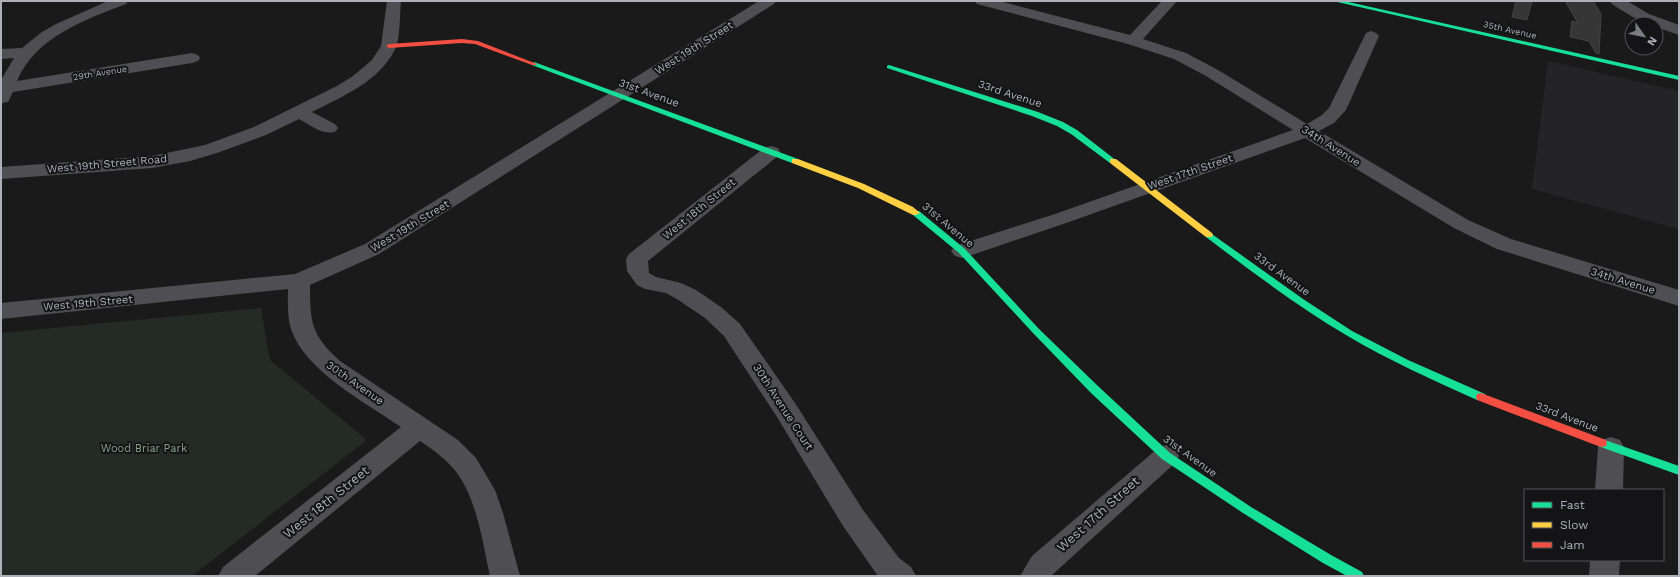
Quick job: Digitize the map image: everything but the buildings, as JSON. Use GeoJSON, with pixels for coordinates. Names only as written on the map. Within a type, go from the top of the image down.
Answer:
{"type":"FeatureCollection","features":[{"type":"Feature","properties":{"kind":"street","name":"29th Avenue"},"geometry":{"type":"LineString","coordinates":[[4,94],[14,70],[26,53],[42,39],[56,30],[90,13],[121,1]]}},
{"type":"Feature","properties":{"kind":"street","name":"West 19th Street Road"},"geometry":{"type":"LineString","coordinates":[[1,173],[152,162],[190,155],[246,137],[343,90],[359,80],[378,63],[389,46],[394,1]]}},
{"type":"Feature","properties":{"kind":"street","name":"West 19th Street"},"geometry":{"type":"LineString","coordinates":[[1,311],[299,281],[372,250],[769,1]]}},
{"type":"Feature","properties":{"kind":"street","name":"34th Avenue"},"geometry":{"type":"LineString","coordinates":[[982,1],[1134,41],[1174,54],[1196,64],[1461,224],[1504,244],[1679,298]]}},
{"type":"Feature","properties":{"kind":"street"},"geometry":{"type":"LineString","coordinates":[[1134,41],[1170,1]]}},
{"type":"Feature","properties":{"kind":"street","name":"35th Avenue"},"geometry":{"type":"LineString","coordinates":[[1336,1],[1679,78]]}},
{"type":"Feature","properties":{"kind":"street"},"geometry":{"type":"LineString","coordinates":[[1349,1],[1365,7]]}},
{"type":"Feature","properties":{"kind":"street"},"geometry":{"type":"LineString","coordinates":[[1617,1],[1644,17],[1679,30]]}},
{"type":"Feature","properties":{"kind":"street","name":"West 17th Street"},"geometry":{"type":"LineString","coordinates":[[962,251],[1062,218],[1307,131],[1328,120],[1337,110],[1371,36]]}},
{"type":"Feature","properties":{"kind":"street","name":"31st Avenue"},"geometry":{"type":"LineString","coordinates":[[389,46],[462,41],[476,42],[861,186],[910,209],[962,251],[1036,331],[1095,390],[1166,456],[1247,510],[1327,559],[1358,576]]}},
{"type":"Feature","properties":{"kind":"street"},"geometry":{"type":"LineString","coordinates":[[1,54],[26,53]]}},
{"type":"Feature","properties":{"kind":"street","name":"29th Avenue"},"geometry":{"type":"LineString","coordinates":[[4,94],[192,58]]}},
{"type":"Feature","properties":{"kind":"street","name":"33rd Avenue"},"geometry":{"type":"LineString","coordinates":[[889,67],[1036,114],[1060,124],[1074,132],[1268,279],[1332,323],[1413,367],[1482,398],[1679,471]]}},
{"type":"Feature","properties":{"kind":"street"},"geometry":{"type":"LineString","coordinates":[[300,112],[329,128]]}},
{"type":"Feature","properties":{"kind":"street","name":"West 18th Street"},"geometry":{"type":"LineString","coordinates":[[638,270],[637,259],[771,152]]}},
{"type":"Feature","properties":{"kind":"street","name":"30th Avenue Court"},"geometry":{"type":"LineString","coordinates":[[638,270],[641,277],[649,283],[673,288],[687,295],[724,320],[786,410],[853,518],[889,567],[901,576]]}},
{"type":"Feature","properties":{"kind":"street","name":"30th Avenue"},"geometry":{"type":"LineString","coordinates":[[299,281],[299,317],[301,328],[316,353],[331,367],[449,446],[467,466],[480,490],[489,513],[505,576]]}},
{"type":"Feature","properties":{"kind":"street","name":"West 18th Street"},"geometry":{"type":"LineString","coordinates":[[233,576],[419,427]]}},
{"type":"Feature","properties":{"kind":"street"},"geometry":{"type":"LineString","coordinates":[[1609,489],[1611,447]]}},
{"type":"Feature","properties":{"kind":"street","name":"West 17th Street"},"geometry":{"type":"LineString","coordinates":[[1034,576],[1042,565],[1166,456]]}},
{"type":"Feature","properties":{"kind":"street"},"geometry":{"type":"LineString","coordinates":[[1604,576],[1605,561]]}},
{"type":"Feature","properties":{"kind":"shaded area"},"geometry":{"type":"Polygon","coordinates":[[[1548,61],[1679,91],[1679,229],[1532,189],[1548,61]]]}},
{"type":"Feature","properties":{"kind":"green space","name":"Wood Briar Park"},"geometry":{"type":"Polygon","coordinates":[[[261,308],[270,360],[367,440],[192,576],[1,576],[1,333],[261,308]]]}},
{"type":"Feature","properties":{"kind":"traffic: fast"},"geometry":{"type":"LineString","coordinates":[[1336,1],[1679,78]]}},
{"type":"Feature","properties":{"kind":"traffic: fast"},"geometry":{"type":"LineString","coordinates":[[534,64],[795,161]]}},
{"type":"Feature","properties":{"kind":"traffic: fast"},"geometry":{"type":"LineString","coordinates":[[889,67],[1035,114],[1060,124],[1074,132],[1113,161]]}},
{"type":"Feature","properties":{"kind":"traffic: fast"},"geometry":{"type":"LineString","coordinates":[[916,213],[962,251],[1036,331],[1095,390],[1166,456],[1247,510],[1327,559],[1358,576]]}},
{"type":"Feature","properties":{"kind":"traffic: fast"},"geometry":{"type":"LineString","coordinates":[[1209,235],[1284,291],[1349,333],[1404,362],[1481,397]]}},
{"type":"Feature","properties":{"kind":"traffic: fast"},"geometry":{"type":"LineString","coordinates":[[1602,443],[1679,471]]}},
{"type":"Feature","properties":{"kind":"traffic: slow"},"geometry":{"type":"LineString","coordinates":[[795,161],[861,186],[916,213]]}},
{"type":"Feature","properties":{"kind":"traffic: slow"},"geometry":{"type":"LineString","coordinates":[[1113,161],[1209,235]]}},
{"type":"Feature","properties":{"kind":"traffic: jam"},"geometry":{"type":"LineString","coordinates":[[389,46],[462,41],[476,42],[534,64]]}},
{"type":"Feature","properties":{"kind":"traffic: jam"},"geometry":{"type":"LineString","coordinates":[[1481,397],[1602,443]]}}]}
